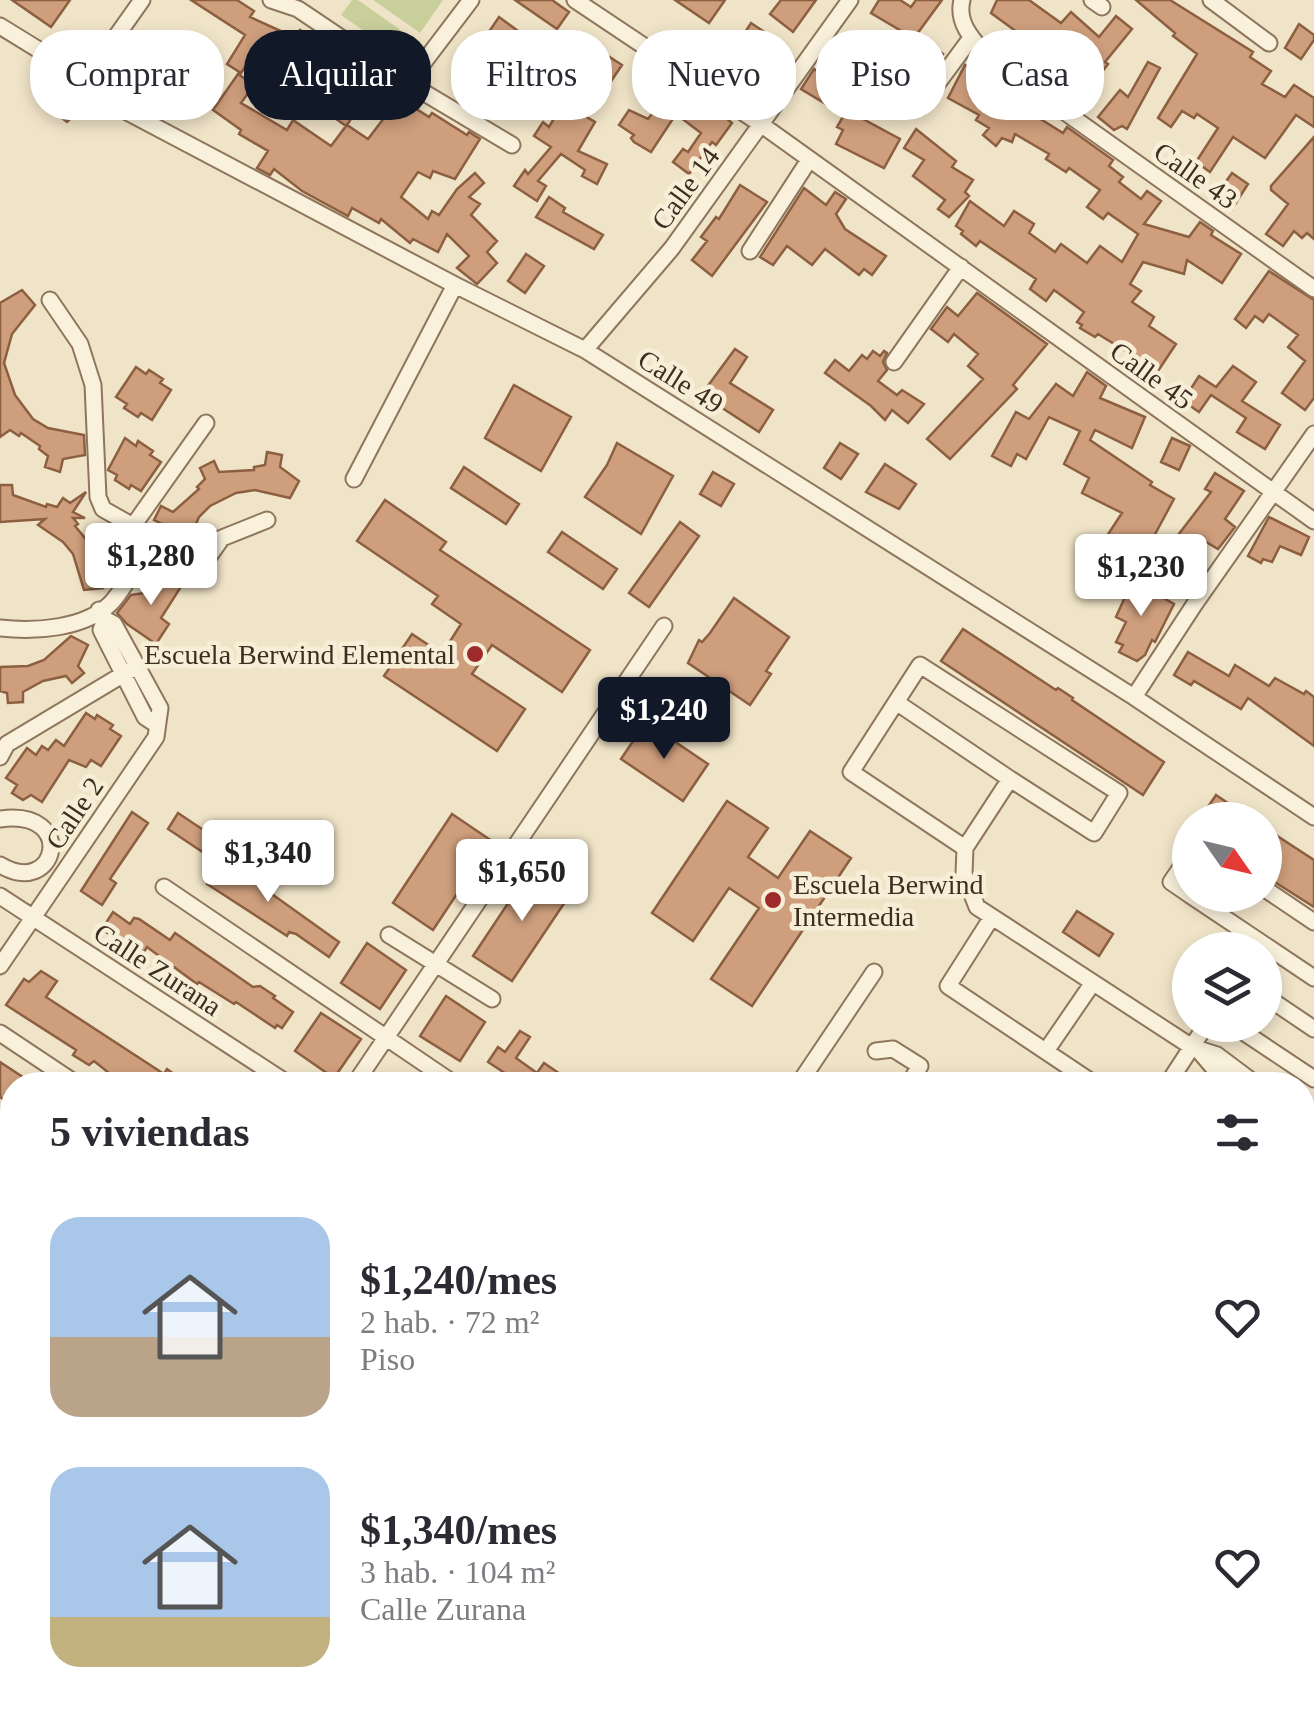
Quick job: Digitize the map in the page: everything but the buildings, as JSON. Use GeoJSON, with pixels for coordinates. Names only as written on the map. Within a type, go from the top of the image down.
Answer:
{"type":"FeatureCollection","features":[{"type":"Feature","properties":{"kind":"street"},"geometry":{"type":"LineString","coordinates":[[121,30],[142,0]]}},
{"type":"Feature","properties":{"kind":"street"},"geometry":{"type":"LineString","coordinates":[[270,0],[298,9],[329,30]]}},
{"type":"Feature","properties":{"kind":"street"},"geometry":{"type":"LineString","coordinates":[[431,53],[471,0]]}},
{"type":"Feature","properties":{"kind":"street","name":"Calle 45"},"geometry":{"type":"LineString","coordinates":[[575,0],[762,125],[1314,521]]}},
{"type":"Feature","properties":{"kind":"street","name":"Calle 14"},"geometry":{"type":"LineString","coordinates":[[585,350],[672,248],[850,0]]}},
{"type":"Feature","properties":{"kind":"street","name":"Calle 43"},"geometry":{"type":"LineString","coordinates":[[962,0],[966,30]]}},
{"type":"Feature","properties":{"kind":"street"},"geometry":{"type":"LineString","coordinates":[[1210,0],[1269,43]]}},
{"type":"Feature","properties":{"kind":"street"},"geometry":{"type":"LineString","coordinates":[[1237,17],[1248,0]]}},
{"type":"Feature","properties":{"kind":"street","name":"Calle 49"},"geometry":{"type":"LineString","coordinates":[[0,26],[30,44]]}},
{"type":"Feature","properties":{"kind":"street"},"geometry":{"type":"LineString","coordinates":[[946,72],[966,44]]}},
{"type":"Feature","properties":{"kind":"street"},"geometry":{"type":"LineString","coordinates":[[431,97],[512,146]]}},
{"type":"Feature","properties":{"kind":"street","name":"Calle 49"},"geometry":{"type":"LineString","coordinates":[[143,120],[585,350],[1134,697],[1314,817]]}},
{"type":"Feature","properties":{"kind":"street","name":"Calle 43"},"geometry":{"type":"LineString","coordinates":[[1077,120],[1314,289]]}},
{"type":"Feature","properties":{"kind":"street"},"geometry":{"type":"LineString","coordinates":[[750,251],[809,160]]}},
{"type":"Feature","properties":{"kind":"street"},"geometry":{"type":"LineString","coordinates":[[894,362],[961,267]]}},
{"type":"Feature","properties":{"kind":"street"},"geometry":{"type":"LineString","coordinates":[[354,479],[455,285]]}},
{"type":"Feature","properties":{"kind":"street"},"geometry":{"type":"LineString","coordinates":[[50,300],[80,344],[93,385],[98,497],[103,508],[133,526],[142,557]]}},
{"type":"Feature","properties":{"kind":"street"},"geometry":{"type":"LineString","coordinates":[[133,526],[206,423]]}},
{"type":"Feature","properties":{"kind":"street"},"geometry":{"type":"LineString","coordinates":[[1134,697],[1314,434]]}},
{"type":"Feature","properties":{"kind":"street"},"geometry":{"type":"LineString","coordinates":[[142,557],[194,564],[210,555],[222,538],[266,520]]}},
{"type":"Feature","properties":{"kind":"street"},"geometry":{"type":"LineString","coordinates":[[0,628],[32,632],[102,615],[142,557]]}},
{"type":"Feature","properties":{"kind":"street"},"geometry":{"type":"LineString","coordinates":[[0,756],[7,744],[130,670],[114,624],[102,615]]}},
{"type":"Feature","properties":{"kind":"street"},"geometry":{"type":"LineString","coordinates":[[363,1072],[664,626]]}},
{"type":"Feature","properties":{"kind":"street"},"geometry":{"type":"LineString","coordinates":[[896,702],[1094,833],[1119,792],[920,665],[850,772],[964,848]]}},
{"type":"Feature","properties":{"kind":"street","name":"Calle 2"},"geometry":{"type":"LineString","coordinates":[[0,966],[157,731],[160,708],[130,670]]}},
{"type":"Feature","properties":{"kind":"street"},"geometry":{"type":"LineString","coordinates":[[1010,779],[964,848],[964,874],[977,907],[1196,1049],[1216,1072]]}},
{"type":"Feature","properties":{"kind":"street"},"geometry":{"type":"LineString","coordinates":[[0,820],[33,820],[49,834],[52,845],[45,865],[38,871],[20,874],[0,865]]}},
{"type":"Feature","properties":{"kind":"street"},"geometry":{"type":"LineString","coordinates":[[164,887],[436,1072]]}},
{"type":"Feature","properties":{"kind":"street","name":"Calle Zurana"},"geometry":{"type":"LineString","coordinates":[[0,896],[270,1072]]}},
{"type":"Feature","properties":{"kind":"street"},"geometry":{"type":"LineString","coordinates":[[1282,900],[1314,922]]}},
{"type":"Feature","properties":{"kind":"street"},"geometry":{"type":"LineString","coordinates":[[1213,912],[1240,932]]}},
{"type":"Feature","properties":{"kind":"street"},"geometry":{"type":"LineString","coordinates":[[992,917],[948,986],[1076,1072]]}},
{"type":"Feature","properties":{"kind":"street"},"geometry":{"type":"LineString","coordinates":[[389,935],[492,999]]}},
{"type":"Feature","properties":{"kind":"street"},"geometry":{"type":"LineString","coordinates":[[1282,959],[1314,978]]}},
{"type":"Feature","properties":{"kind":"street"},"geometry":{"type":"LineString","coordinates":[[807,1072],[874,972]]}},
{"type":"Feature","properties":{"kind":"street"},"geometry":{"type":"LineString","coordinates":[[1046,1052],[1092,984]]}},
{"type":"Feature","properties":{"kind":"street"},"geometry":{"type":"LineString","coordinates":[[1282,1007],[1314,1029]]}},
{"type":"Feature","properties":{"kind":"street"},"geometry":{"type":"LineString","coordinates":[[0,1033],[58,1072]]}},
{"type":"Feature","properties":{"kind":"street"},"geometry":{"type":"LineString","coordinates":[[1177,1072],[1199,1042]]}},
{"type":"Feature","properties":{"kind":"street"},"geometry":{"type":"LineString","coordinates":[[1258,1042],[1303,1072]]}},
{"type":"Feature","properties":{"kind":"street"},"geometry":{"type":"LineString","coordinates":[[876,1050],[893,1049],[920,1066],[916,1072]]}},
{"type":"Feature","properties":{"kind":"street"},"geometry":{"type":"LineString","coordinates":[[1196,1049],[1216,1054],[1240,1072]]}},
{"type":"Feature","properties":{"kind":"green space"},"geometry":{"type":"Polygon","coordinates":[[[352,0],[358,0],[401,30],[363,30],[341,15],[352,0]]]}},
{"type":"Feature","properties":{"kind":"green space"},"geometry":{"type":"Polygon","coordinates":[[[373,0],[443,0],[422,30],[416,30],[373,0]]]}},
{"type":"Feature","properties":{"kind":"place","name":"Escuela Berwind Elemental"},"geometry":{"type":"Point","coordinates":[475,654]}},
{"type":"Feature","properties":{"kind":"place","name":"Escuela Berwind Intermedia"},"geometry":{"type":"Point","coordinates":[773,900]}}]}
